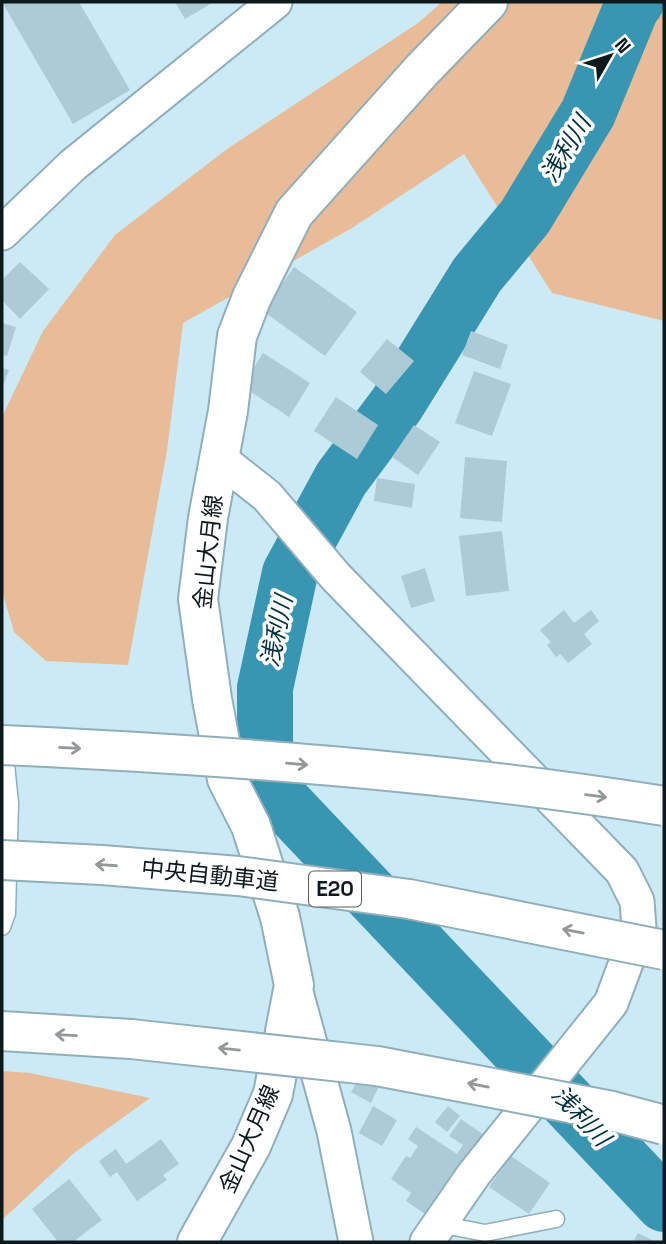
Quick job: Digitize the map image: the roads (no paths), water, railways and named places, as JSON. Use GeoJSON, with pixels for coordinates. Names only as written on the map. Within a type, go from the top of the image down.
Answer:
{"type":"FeatureCollection","features":[{"type":"Feature","properties":{"kind":"main road","name":"金山大月線"},"geometry":{"type":"LineString","coordinates":[[197,1242],[251,1146],[274,1094],[294,985],[279,917],[251,826],[227,779],[198,599],[237,337],[252,297],[294,214],[422,70],[488,2]]}},
{"type":"Feature","properties":{"kind":"main road"},"geometry":{"type":"LineString","coordinates":[[2,745],[256,760],[394,772],[664,806]]}},
{"type":"Feature","properties":{"kind":"main road","name":"中央自動車道"},"geometry":{"type":"LineString","coordinates":[[2,860],[238,876],[409,899],[664,950]]}},
{"type":"Feature","properties":{"kind":"main road"},"geometry":{"type":"LineString","coordinates":[[2,1031],[131,1039],[377,1066],[612,1111],[664,1125]]}},
{"type":"Feature","properties":{"kind":"street"},"geometry":{"type":"LineString","coordinates":[[2,233],[73,165],[275,2]]}},
{"type":"Feature","properties":{"kind":"street"},"geometry":{"type":"LineString","coordinates":[[220,459],[267,496],[336,577],[622,871],[637,901],[639,928],[611,1003],[474,1174],[449,1234]]}},
{"type":"Feature","properties":{"kind":"street"},"geometry":{"type":"LineString","coordinates":[[294,985],[334,1131],[356,1242]]}},
{"type":"Feature","properties":{"kind":"lane"},"geometry":{"type":"LineString","coordinates":[[2,728],[10,803],[7,913],[2,927]]}},
{"type":"Feature","properties":{"kind":"lane"},"geometry":{"type":"LineString","coordinates":[[449,1234],[485,1233],[556,1219]]}},
{"type":"Feature","properties":{"kind":"waterway","name":"浅利川"},"geometry":{"type":"LineString","coordinates":[[636,2],[588,113],[525,217],[477,275],[397,404],[341,479],[290,573],[265,688],[265,748],[270,782],[277,795],[664,1204]]}}]}
